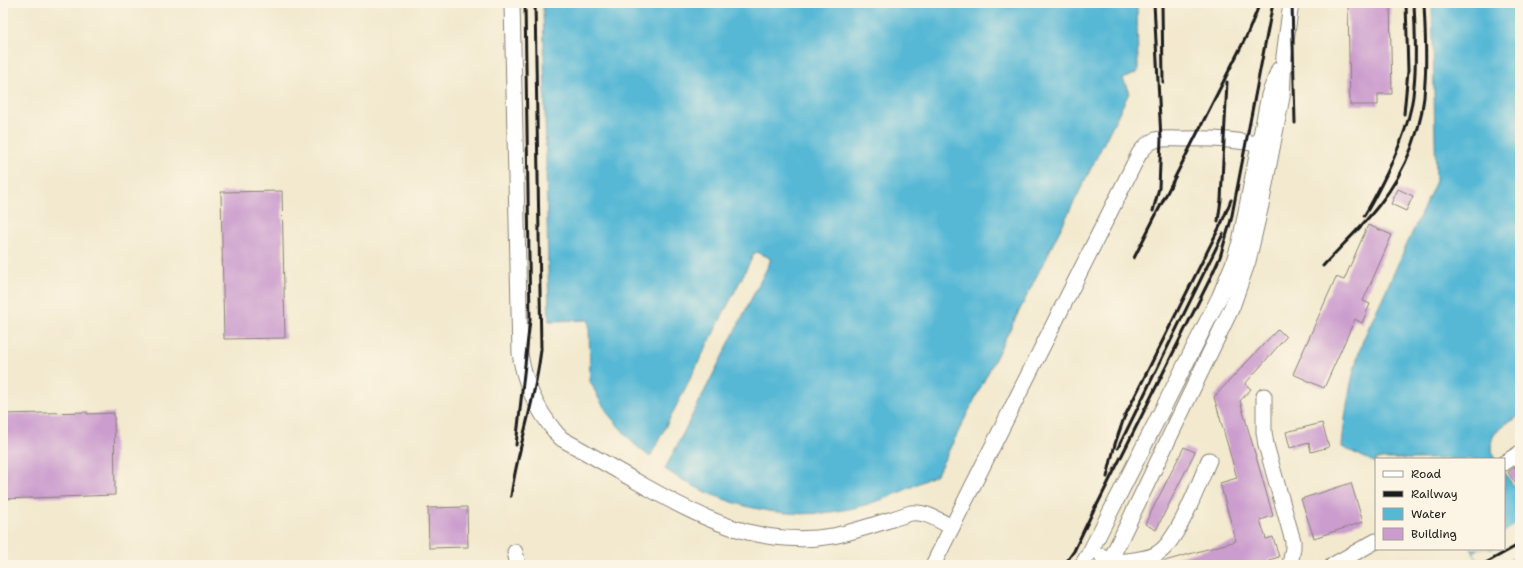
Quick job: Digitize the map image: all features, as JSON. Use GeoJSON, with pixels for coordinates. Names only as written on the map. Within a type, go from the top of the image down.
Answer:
{"type":"FeatureCollection","features":[{"type":"Feature","properties":{"kind":"lane"},"geometry":{"type":"LineString","coordinates":[[512,3],[520,353],[522,368],[530,393],[557,434],[562,439],[679,506],[715,522],[744,532],[777,537],[805,538],[832,536],[864,528],[911,512],[924,514],[952,528]]}},
{"type":"Feature","properties":{"kind":"lane"},"geometry":{"type":"LineString","coordinates":[[1109,563],[1232,307],[1248,261],[1261,205],[1270,95],[1284,56],[1291,3]]}},
{"type":"Feature","properties":{"kind":"lane"},"geometry":{"type":"LineString","coordinates":[[933,565],[1143,148],[1154,141],[1162,139],[1224,138],[1266,145]]}},
{"type":"Feature","properties":{"kind":"lane"},"geometry":{"type":"LineString","coordinates":[[1082,565],[1216,305],[1231,271],[1266,145]]}},
{"type":"Feature","properties":{"kind":"lane"},"geometry":{"type":"LineString","coordinates":[[1264,396],[1264,432],[1266,446],[1293,541],[1290,565]]}},
{"type":"Feature","properties":{"kind":"lane"},"geometry":{"type":"LineString","coordinates":[[1505,462],[1520,453]]}},
{"type":"Feature","properties":{"kind":"lane"},"geometry":{"type":"LineString","coordinates":[[1091,550],[1109,563],[1148,558],[1165,548],[1176,533],[1209,460]]}},
{"type":"Feature","properties":{"kind":"lane"},"geometry":{"type":"LineString","coordinates":[[1333,565],[1375,542]]}},
{"type":"Feature","properties":{"kind":"water"},"geometry":{"type":"Polygon","coordinates":[[[543,3],[1137,3],[1138,72],[1123,79],[1129,93],[937,474],[902,491],[851,509],[815,513],[793,513],[770,511],[726,500],[684,481],[665,469],[770,262],[770,258],[757,252],[754,254],[650,457],[634,444],[609,415],[590,381],[589,320],[549,321],[543,3]]]}},
{"type":"Feature","properties":{"kind":"water"},"geometry":{"type":"Polygon","coordinates":[[[1432,3],[1520,3],[1520,416],[1501,427],[1496,432],[1491,444],[1496,458],[1375,458],[1375,463],[1342,447],[1352,379],[1363,340],[1436,181],[1432,3]]]}},
{"type":"Feature","properties":{"kind":"water"},"geometry":{"type":"Polygon","coordinates":[[[1505,473],[1520,496],[1520,565],[1482,565],[1472,550],[1505,550],[1505,473]]]}},
{"type":"Feature","properties":{"kind":"pier"},"geometry":{"type":"Polygon","coordinates":[[[1520,522],[1520,552],[1501,565],[1482,565],[1474,553],[1478,550],[1505,550],[1505,532],[1520,522]]]}},
{"type":"Feature","properties":{"kind":"building"},"geometry":{"type":"Polygon","coordinates":[[[1348,3],[1390,3],[1392,94],[1378,94],[1378,105],[1350,105],[1348,3]]]}},
{"type":"Feature","properties":{"kind":"building"},"geometry":{"type":"Polygon","coordinates":[[[1398,189],[1413,196],[1406,211],[1391,204],[1398,189]]]}},
{"type":"Feature","properties":{"kind":"building"},"geometry":{"type":"Polygon","coordinates":[[[282,191],[285,338],[224,339],[221,192],[282,191]]]}},
{"type":"Feature","properties":{"kind":"building"},"geometry":{"type":"Polygon","coordinates":[[[1368,225],[1392,235],[1363,301],[1370,304],[1362,323],[1355,319],[1324,388],[1293,374],[1336,277],[1344,280],[1368,225]]]}},
{"type":"Feature","properties":{"kind":"building"},"geometry":{"type":"Polygon","coordinates":[[[1278,329],[1286,337],[1245,384],[1251,389],[1240,401],[1273,516],[1260,520],[1266,539],[1273,537],[1279,557],[1269,560],[1271,565],[1160,565],[1161,562],[1236,541],[1220,483],[1237,478],[1214,397],[1278,329]]]}},
{"type":"Feature","properties":{"kind":"building"},"geometry":{"type":"Polygon","coordinates":[[[87,412],[87,414],[114,413],[115,495],[3,499],[3,414],[87,412]]]}},
{"type":"Feature","properties":{"kind":"building"},"geometry":{"type":"Polygon","coordinates":[[[1322,423],[1329,447],[1311,452],[1309,443],[1290,448],[1286,432],[1322,423]]]}},
{"type":"Feature","properties":{"kind":"building"},"geometry":{"type":"Polygon","coordinates":[[[1184,447],[1195,452],[1156,530],[1145,524],[1184,447]]]}},
{"type":"Feature","properties":{"kind":"building"},"geometry":{"type":"Polygon","coordinates":[[[1520,464],[1520,490],[1508,472],[1520,464]]]}},
{"type":"Feature","properties":{"kind":"building"},"geometry":{"type":"Polygon","coordinates":[[[1351,483],[1363,522],[1314,538],[1301,499],[1351,483]]]}},
{"type":"Feature","properties":{"kind":"building"},"geometry":{"type":"Polygon","coordinates":[[[467,507],[468,547],[429,548],[428,508],[467,507]]]}},
{"type":"Feature","properties":{"kind":"railway"},"geometry":{"type":"LineString","coordinates":[[516,445],[530,320],[525,3]]}},
{"type":"Feature","properties":{"kind":"railway"},"geometry":{"type":"LineString","coordinates":[[511,496],[539,368],[541,349],[535,3]]}},
{"type":"Feature","properties":{"kind":"railway"},"geometry":{"type":"LineString","coordinates":[[1153,211],[1159,188],[1161,139],[1154,3]]}},
{"type":"Feature","properties":{"kind":"railway"},"geometry":{"type":"LineString","coordinates":[[1162,3],[1163,82]]}},
{"type":"Feature","properties":{"kind":"railway"},"geometry":{"type":"LineString","coordinates":[[1134,258],[1247,35],[1260,3]]}},
{"type":"Feature","properties":{"kind":"railway"},"geometry":{"type":"LineString","coordinates":[[1095,509],[1220,257],[1231,220],[1273,3]]}},
{"type":"Feature","properties":{"kind":"railway"},"geometry":{"type":"LineString","coordinates":[[1292,3],[1295,123]]}},
{"type":"Feature","properties":{"kind":"railway"},"geometry":{"type":"LineString","coordinates":[[1404,114],[1408,71],[1406,3]]}},
{"type":"Feature","properties":{"kind":"railway"},"geometry":{"type":"LineString","coordinates":[[1364,216],[1387,173],[1405,131],[1411,109],[1415,76],[1416,44],[1414,3]]}},
{"type":"Feature","properties":{"kind":"railway"},"geometry":{"type":"LineString","coordinates":[[1323,266],[1359,229],[1389,192],[1412,147],[1424,99],[1426,62],[1424,3]]}},
{"type":"Feature","properties":{"kind":"railway"},"geometry":{"type":"LineString","coordinates":[[1218,221],[1221,200],[1227,82]]}},
{"type":"Feature","properties":{"kind":"railway"},"geometry":{"type":"LineString","coordinates":[[1107,477],[1115,444],[1124,418],[1222,222],[1231,200]]}},
{"type":"Feature","properties":{"kind":"railway"},"geometry":{"type":"LineString","coordinates":[[1118,448],[1223,234]]}},
{"type":"Feature","properties":{"kind":"railway"},"geometry":{"type":"LineString","coordinates":[[1064,565],[1074,551],[1096,505]]}},
{"type":"Feature","properties":{"kind":"railway"},"geometry":{"type":"LineString","coordinates":[[1482,565],[1520,544]]}}]}
